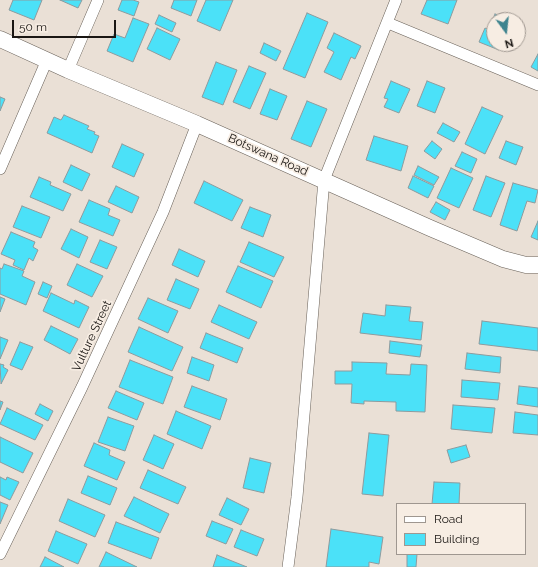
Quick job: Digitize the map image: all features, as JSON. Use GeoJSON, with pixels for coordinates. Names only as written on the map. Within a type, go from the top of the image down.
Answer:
{"type":"FeatureCollection","features":[{"type":"Feature","properties":{"kind":"street"},"geometry":{"type":"LineString","coordinates":[[68,70],[98,0]]}},
{"type":"Feature","properties":{"kind":"street"},"geometry":{"type":"LineString","coordinates":[[288,567],[297,496],[324,180],[396,0]]}},
{"type":"Feature","properties":{"kind":"street"},"geometry":{"type":"LineString","coordinates":[[388,23],[538,85]]}},
{"type":"Feature","properties":{"kind":"street","name":"Botswana Road"},"geometry":{"type":"LineString","coordinates":[[0,39],[503,259],[526,265],[538,265]]}},
{"type":"Feature","properties":{"kind":"street"},"geometry":{"type":"LineString","coordinates":[[0,169],[47,60]]}},
{"type":"Feature","properties":{"kind":"street","name":"Vulture Street"},"geometry":{"type":"LineString","coordinates":[[0,554],[82,387],[163,212],[197,124]]}},
{"type":"Feature","properties":{"kind":"building"},"geometry":{"type":"Polygon","coordinates":[[[13,0],[42,0],[34,20],[9,10],[13,0]]]}},
{"type":"Feature","properties":{"kind":"building"},"geometry":{"type":"Polygon","coordinates":[[[60,0],[82,0],[78,8],[60,0]]]}},
{"type":"Feature","properties":{"kind":"building"},"geometry":{"type":"Polygon","coordinates":[[[122,0],[133,0],[139,2],[134,16],[118,10],[122,0]]]}},
{"type":"Feature","properties":{"kind":"building"},"geometry":{"type":"Polygon","coordinates":[[[174,0],[197,0],[191,16],[171,8],[174,0]]]}},
{"type":"Feature","properties":{"kind":"building"},"geometry":{"type":"Polygon","coordinates":[[[206,0],[233,0],[220,31],[197,21],[206,0]]]}},
{"type":"Feature","properties":{"kind":"building"},"geometry":{"type":"Polygon","coordinates":[[[427,0],[457,0],[448,24],[421,14],[427,0]]]}},
{"type":"Feature","properties":{"kind":"building"},"geometry":{"type":"Polygon","coordinates":[[[307,13],[328,22],[305,78],[283,69],[307,13]]]}},
{"type":"Feature","properties":{"kind":"building"},"geometry":{"type":"Polygon","coordinates":[[[159,15],[176,23],[172,32],[155,24],[159,15]]]}},
{"type":"Feature","properties":{"kind":"building"},"geometry":{"type":"Polygon","coordinates":[[[133,18],[149,24],[133,62],[107,51],[114,34],[125,38],[133,18]]]}},
{"type":"Feature","properties":{"kind":"building"},"geometry":{"type":"Polygon","coordinates":[[[157,28],[180,39],[170,60],[147,49],[157,28]]]}},
{"type":"Feature","properties":{"kind":"building"},"geometry":{"type":"Polygon","coordinates":[[[486,28],[486,45],[479,42],[486,28]]]}},
{"type":"Feature","properties":{"kind":"building"},"geometry":{"type":"Polygon","coordinates":[[[334,33],[361,46],[355,59],[351,57],[341,80],[324,72],[334,52],[327,48],[334,33]]]}},
{"type":"Feature","properties":{"kind":"building"},"geometry":{"type":"Polygon","coordinates":[[[264,43],[281,51],[276,61],[260,53],[264,43]]]}},
{"type":"Feature","properties":{"kind":"building"},"geometry":{"type":"Polygon","coordinates":[[[538,54],[538,71],[531,67],[538,54]]]}},
{"type":"Feature","properties":{"kind":"building"},"geometry":{"type":"Polygon","coordinates":[[[216,62],[237,70],[223,105],[202,97],[216,62]]]}},
{"type":"Feature","properties":{"kind":"building"},"geometry":{"type":"Polygon","coordinates":[[[249,66],[266,73],[250,109],[233,102],[249,66]]]}},
{"type":"Feature","properties":{"kind":"building"},"geometry":{"type":"Polygon","coordinates":[[[391,81],[410,89],[399,113],[384,107],[388,99],[384,98],[391,81]]]}},
{"type":"Feature","properties":{"kind":"building"},"geometry":{"type":"Polygon","coordinates":[[[427,81],[445,88],[435,113],[417,106],[427,81]]]}},
{"type":"Feature","properties":{"kind":"building"},"geometry":{"type":"Polygon","coordinates":[[[270,89],[287,96],[277,120],[260,114],[270,89]]]}},
{"type":"Feature","properties":{"kind":"building"},"geometry":{"type":"Polygon","coordinates":[[[0,97],[5,99],[0,111],[0,97]]]}},
{"type":"Feature","properties":{"kind":"building"},"geometry":{"type":"Polygon","coordinates":[[[307,101],[327,109],[311,147],[291,139],[307,101]]]}},
{"type":"Feature","properties":{"kind":"building"},"geometry":{"type":"Polygon","coordinates":[[[482,107],[503,116],[485,154],[465,144],[482,107]]]}},
{"type":"Feature","properties":{"kind":"building"},"geometry":{"type":"Polygon","coordinates":[[[64,115],[89,126],[87,129],[95,132],[94,134],[99,136],[92,153],[47,133],[54,117],[61,120],[64,115]]]}},
{"type":"Feature","properties":{"kind":"building"},"geometry":{"type":"Polygon","coordinates":[[[443,123],[460,132],[454,142],[437,133],[443,123]]]}},
{"type":"Feature","properties":{"kind":"building"},"geometry":{"type":"Polygon","coordinates":[[[374,136],[408,146],[401,171],[366,160],[374,136]]]}},
{"type":"Feature","properties":{"kind":"building"},"geometry":{"type":"Polygon","coordinates":[[[432,141],[442,149],[435,159],[424,151],[432,141]]]}},
{"type":"Feature","properties":{"kind":"building"},"geometry":{"type":"Polygon","coordinates":[[[506,141],[523,147],[516,165],[499,158],[506,141]]]}},
{"type":"Feature","properties":{"kind":"building"},"geometry":{"type":"Polygon","coordinates":[[[122,144],[144,154],[134,177],[112,167],[122,144]]]}},
{"type":"Feature","properties":{"kind":"building"},"geometry":{"type":"Polygon","coordinates":[[[462,152],[477,159],[471,173],[455,166],[462,152]]]}},
{"type":"Feature","properties":{"kind":"building"},"geometry":{"type":"Polygon","coordinates":[[[71,165],[90,174],[82,191],[63,182],[71,165]]]}},
{"type":"Feature","properties":{"kind":"building"},"geometry":{"type":"Polygon","coordinates":[[[418,166],[439,177],[434,185],[414,175],[418,166]]]}},
{"type":"Feature","properties":{"kind":"building"},"geometry":{"type":"Polygon","coordinates":[[[451,168],[473,178],[459,208],[437,198],[451,168]]]}},
{"type":"Feature","properties":{"kind":"building"},"geometry":{"type":"Polygon","coordinates":[[[413,176],[434,186],[428,198],[408,188],[413,176]]]}},
{"type":"Feature","properties":{"kind":"building"},"geometry":{"type":"Polygon","coordinates":[[[486,176],[505,183],[491,217],[473,210],[486,176]]]}},
{"type":"Feature","properties":{"kind":"building"},"geometry":{"type":"Polygon","coordinates":[[[39,177],[51,182],[50,185],[71,194],[63,211],[30,197],[39,177]]]}},
{"type":"Feature","properties":{"kind":"building"},"geometry":{"type":"Polygon","coordinates":[[[204,181],[243,200],[232,221],[194,203],[204,181]]]}},
{"type":"Feature","properties":{"kind":"building"},"geometry":{"type":"Polygon","coordinates":[[[513,183],[538,190],[535,203],[527,201],[517,231],[500,225],[513,183]]]}},
{"type":"Feature","properties":{"kind":"building"},"geometry":{"type":"Polygon","coordinates":[[[116,186],[139,197],[132,213],[108,202],[116,186]]]}},
{"type":"Feature","properties":{"kind":"building"},"geometry":{"type":"Polygon","coordinates":[[[89,200],[110,209],[108,215],[120,220],[113,236],[79,222],[89,200]]]}},
{"type":"Feature","properties":{"kind":"building"},"geometry":{"type":"Polygon","coordinates":[[[436,202],[450,210],[445,220],[430,212],[436,202]]]}},
{"type":"Feature","properties":{"kind":"building"},"geometry":{"type":"Polygon","coordinates":[[[22,206],[50,217],[41,238],[13,227],[22,206]]]}},
{"type":"Feature","properties":{"kind":"building"},"geometry":{"type":"Polygon","coordinates":[[[250,207],[271,215],[263,237],[241,228],[250,207]]]}},
{"type":"Feature","properties":{"kind":"building"},"geometry":{"type":"Polygon","coordinates":[[[538,221],[538,240],[531,237],[538,221]]]}},
{"type":"Feature","properties":{"kind":"building"},"geometry":{"type":"Polygon","coordinates":[[[71,229],[88,237],[79,258],[61,249],[71,229]]]}},
{"type":"Feature","properties":{"kind":"building"},"geometry":{"type":"Polygon","coordinates":[[[11,232],[35,242],[33,247],[38,250],[33,261],[29,258],[24,270],[13,265],[15,260],[1,254],[11,232]]]}},
{"type":"Feature","properties":{"kind":"building"},"geometry":{"type":"Polygon","coordinates":[[[100,240],[117,247],[107,269],[90,262],[100,240]]]}},
{"type":"Feature","properties":{"kind":"building"},"geometry":{"type":"Polygon","coordinates":[[[249,242],[284,257],[274,277],[240,262],[249,242]]]}},
{"type":"Feature","properties":{"kind":"building"},"geometry":{"type":"Polygon","coordinates":[[[179,249],[205,261],[198,277],[172,265],[179,249]]]}},
{"type":"Feature","properties":{"kind":"building"},"geometry":{"type":"Polygon","coordinates":[[[4,264],[24,271],[22,276],[35,282],[26,305],[0,294],[0,268],[2,269],[4,264]]]}},
{"type":"Feature","properties":{"kind":"building"},"geometry":{"type":"Polygon","coordinates":[[[77,264],[103,276],[92,297],[67,285],[77,264]]]}},
{"type":"Feature","properties":{"kind":"building"},"geometry":{"type":"Polygon","coordinates":[[[238,266],[273,281],[261,308],[226,292],[238,266]]]}},
{"type":"Feature","properties":{"kind":"building"},"geometry":{"type":"Polygon","coordinates":[[[176,279],[199,289],[190,309],[167,300],[176,279]]]}},
{"type":"Feature","properties":{"kind":"building"},"geometry":{"type":"Polygon","coordinates":[[[43,282],[52,286],[47,298],[38,294],[43,282]]]}},
{"type":"Feature","properties":{"kind":"building"},"geometry":{"type":"Polygon","coordinates":[[[51,293],[74,304],[75,300],[89,307],[79,328],[43,311],[51,293]]]}},
{"type":"Feature","properties":{"kind":"building"},"geometry":{"type":"Polygon","coordinates":[[[0,297],[5,299],[0,312],[0,297]]]}},
{"type":"Feature","properties":{"kind":"building"},"geometry":{"type":"Polygon","coordinates":[[[148,298],[178,311],[168,333],[138,319],[148,298]]]}},
{"type":"Feature","properties":{"kind":"building"},"geometry":{"type":"Polygon","coordinates":[[[219,305],[257,322],[249,339],[211,322],[219,305]]]}},
{"type":"Feature","properties":{"kind":"building"},"geometry":{"type":"Polygon","coordinates":[[[386,305],[411,307],[409,321],[423,322],[421,340],[360,333],[363,313],[385,316],[386,305]]]}},
{"type":"Feature","properties":{"kind":"building"},"geometry":{"type":"Polygon","coordinates":[[[482,321],[538,328],[538,351],[479,344],[482,321]]]}},
{"type":"Feature","properties":{"kind":"building"},"geometry":{"type":"Polygon","coordinates":[[[51,326],[78,339],[70,354],[44,340],[51,326]]]}},
{"type":"Feature","properties":{"kind":"building"},"geometry":{"type":"Polygon","coordinates":[[[139,327],[183,347],[172,371],[128,352],[139,327]]]}},
{"type":"Feature","properties":{"kind":"building"},"geometry":{"type":"Polygon","coordinates":[[[206,333],[243,348],[237,363],[200,348],[206,333]]]}},
{"type":"Feature","properties":{"kind":"building"},"geometry":{"type":"Polygon","coordinates":[[[0,337],[8,340],[0,359],[0,337]]]}},
{"type":"Feature","properties":{"kind":"building"},"geometry":{"type":"Polygon","coordinates":[[[390,341],[422,345],[420,357],[389,353],[390,341]]]}},
{"type":"Feature","properties":{"kind":"building"},"geometry":{"type":"Polygon","coordinates":[[[20,342],[33,347],[22,370],[10,365],[20,342]]]}},
{"type":"Feature","properties":{"kind":"building"},"geometry":{"type":"Polygon","coordinates":[[[467,353],[501,357],[500,373],[465,369],[467,353]]]}},
{"type":"Feature","properties":{"kind":"building"},"geometry":{"type":"Polygon","coordinates":[[[192,357],[214,365],[209,381],[187,373],[192,357]]]}},
{"type":"Feature","properties":{"kind":"building"},"geometry":{"type":"Polygon","coordinates":[[[130,360],[173,377],[163,404],[119,387],[130,360]]]}},
{"type":"Feature","properties":{"kind":"building"},"geometry":{"type":"Polygon","coordinates":[[[352,362],[387,363],[386,374],[410,375],[411,364],[427,365],[425,412],[396,411],[396,402],[364,401],[364,404],[351,403],[352,384],[335,384],[335,371],[352,371],[352,362]]]}},
{"type":"Feature","properties":{"kind":"building"},"geometry":{"type":"Polygon","coordinates":[[[0,364],[4,365],[3,367],[8,370],[1,384],[0,364]]]}},
{"type":"Feature","properties":{"kind":"building"},"geometry":{"type":"Polygon","coordinates":[[[462,380],[500,383],[498,400],[461,397],[462,380]]]}},
{"type":"Feature","properties":{"kind":"building"},"geometry":{"type":"Polygon","coordinates":[[[192,386],[227,399],[220,420],[184,407],[192,386]]]}},
{"type":"Feature","properties":{"kind":"building"},"geometry":{"type":"Polygon","coordinates":[[[519,386],[538,388],[538,407],[517,404],[519,386]]]}},
{"type":"Feature","properties":{"kind":"building"},"geometry":{"type":"Polygon","coordinates":[[[116,391],[144,403],[137,420],[108,408],[116,391]]]}},
{"type":"Feature","properties":{"kind":"building"},"geometry":{"type":"Polygon","coordinates":[[[0,401],[3,402],[0,410],[0,401]]]}},
{"type":"Feature","properties":{"kind":"building"},"geometry":{"type":"Polygon","coordinates":[[[40,404],[53,411],[48,421],[35,414],[40,404]]]}},
{"type":"Feature","properties":{"kind":"building"},"geometry":{"type":"Polygon","coordinates":[[[453,405],[495,408],[492,433],[451,429],[453,405]]]}},
{"type":"Feature","properties":{"kind":"building"},"geometry":{"type":"Polygon","coordinates":[[[7,408],[43,425],[35,440],[0,424],[7,408]]]}},
{"type":"Feature","properties":{"kind":"building"},"geometry":{"type":"Polygon","coordinates":[[[176,411],[211,426],[202,449],[167,434],[176,411]]]}},
{"type":"Feature","properties":{"kind":"building"},"geometry":{"type":"Polygon","coordinates":[[[515,412],[538,415],[538,435],[513,433],[515,412]]]}},
{"type":"Feature","properties":{"kind":"building"},"geometry":{"type":"Polygon","coordinates":[[[108,417],[134,426],[125,451],[98,442],[108,417]]]}},
{"type":"Feature","properties":{"kind":"building"},"geometry":{"type":"Polygon","coordinates":[[[369,433],[389,435],[383,496],[362,494],[369,433]]]}},
{"type":"Feature","properties":{"kind":"building"},"geometry":{"type":"Polygon","coordinates":[[[154,435],[174,444],[163,469],[143,460],[154,435]]]}},
{"type":"Feature","properties":{"kind":"building"},"geometry":{"type":"Polygon","coordinates":[[[0,437],[33,453],[23,473],[0,462],[0,437]]]}},
{"type":"Feature","properties":{"kind":"building"},"geometry":{"type":"Polygon","coordinates":[[[94,443],[110,450],[109,455],[125,462],[117,480],[84,466],[94,443]]]}},
{"type":"Feature","properties":{"kind":"building"},"geometry":{"type":"Polygon","coordinates":[[[466,445],[470,457],[451,463],[447,450],[466,445]]]}},
{"type":"Feature","properties":{"kind":"building"},"geometry":{"type":"Polygon","coordinates":[[[250,458],[271,463],[264,493],[243,488],[250,458]]]}},
{"type":"Feature","properties":{"kind":"building"},"geometry":{"type":"Polygon","coordinates":[[[148,470],[186,487],[178,504],[140,488],[148,470]]]}},
{"type":"Feature","properties":{"kind":"building"},"geometry":{"type":"Polygon","coordinates":[[[88,476],[117,488],[110,505],[81,493],[88,476]]]}},
{"type":"Feature","properties":{"kind":"building"},"geometry":{"type":"Polygon","coordinates":[[[0,477],[6,480],[7,477],[19,482],[10,500],[0,495],[0,477]]]}},
{"type":"Feature","properties":{"kind":"building"},"geometry":{"type":"Polygon","coordinates":[[[434,482],[460,483],[459,503],[432,503],[434,482]]]}},
{"type":"Feature","properties":{"kind":"building"},"geometry":{"type":"Polygon","coordinates":[[[134,497],[169,514],[160,533],[124,516],[134,497]]]}},
{"type":"Feature","properties":{"kind":"building"},"geometry":{"type":"Polygon","coordinates":[[[227,498],[249,509],[241,525],[219,515],[227,498]]]}},
{"type":"Feature","properties":{"kind":"building"},"geometry":{"type":"Polygon","coordinates":[[[68,499],[105,515],[95,537],[59,521],[68,499]]]}},
{"type":"Feature","properties":{"kind":"building"},"geometry":{"type":"Polygon","coordinates":[[[0,502],[8,505],[0,524],[0,502]]]}},
{"type":"Feature","properties":{"kind":"building"},"geometry":{"type":"Polygon","coordinates":[[[212,521],[233,529],[226,544],[206,536],[212,521]]]}},
{"type":"Feature","properties":{"kind":"building"},"geometry":{"type":"Polygon","coordinates":[[[116,522],[159,538],[151,559],[108,543],[116,522]]]}},
{"type":"Feature","properties":{"kind":"building"},"geometry":{"type":"Polygon","coordinates":[[[331,529],[383,537],[379,564],[369,562],[369,567],[326,567],[331,529]]]}},
{"type":"Feature","properties":{"kind":"building"},"geometry":{"type":"Polygon","coordinates":[[[241,530],[264,539],[257,556],[234,547],[241,530]]]}},
{"type":"Feature","properties":{"kind":"building"},"geometry":{"type":"Polygon","coordinates":[[[56,531],[87,544],[78,564],[48,551],[56,531]]]}},
{"type":"Feature","properties":{"kind":"building"},"geometry":{"type":"Polygon","coordinates":[[[106,552],[137,567],[99,567],[106,552]]]}},
{"type":"Feature","properties":{"kind":"building"},"geometry":{"type":"Polygon","coordinates":[[[217,555],[247,567],[213,567],[217,555]]]}},
{"type":"Feature","properties":{"kind":"building"},"geometry":{"type":"Polygon","coordinates":[[[407,555],[417,555],[416,567],[407,567],[407,555]]]}},
{"type":"Feature","properties":{"kind":"building"},"geometry":{"type":"Polygon","coordinates":[[[45,557],[64,567],[40,567],[45,557]]]}}]}
